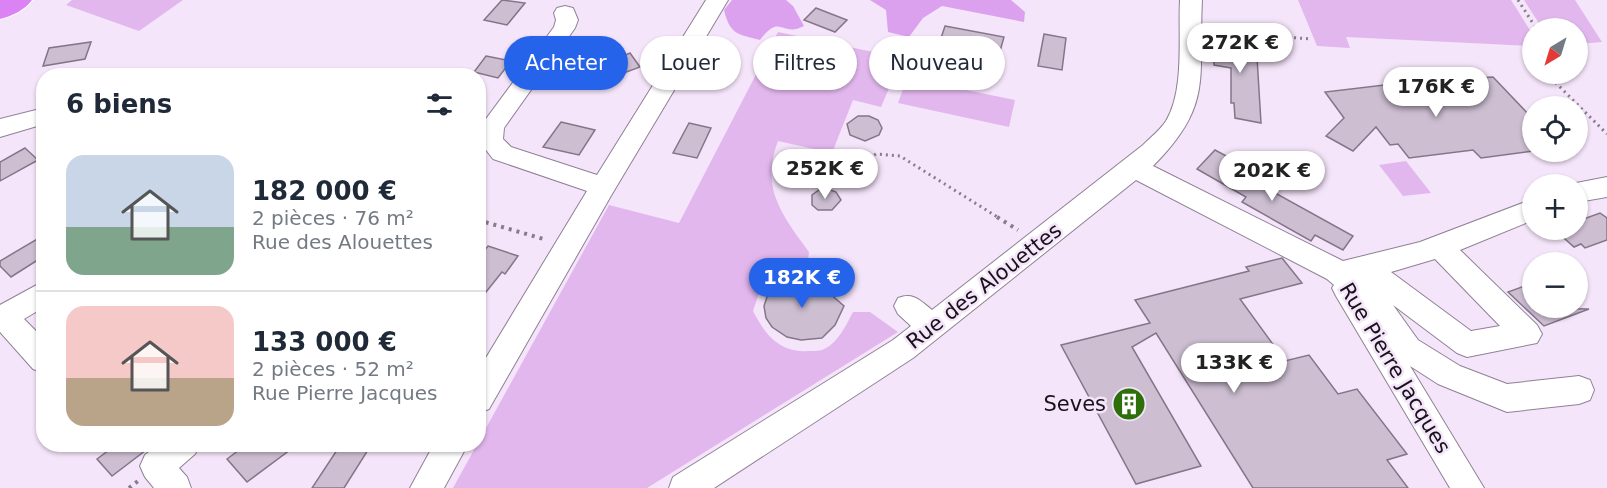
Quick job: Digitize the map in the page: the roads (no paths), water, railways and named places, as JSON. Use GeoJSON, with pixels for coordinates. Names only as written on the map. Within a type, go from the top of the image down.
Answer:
{"type":"FeatureCollection","features":[{"type":"Feature","properties":{"kind":"highway"},"geometry":{"type":"LineString","coordinates":[[0,11],[19,0]]}},
{"type":"Feature","properties":{"kind":"street"},"geometry":{"type":"LineString","coordinates":[[486,385],[717,0]]}},
{"type":"Feature","properties":{"kind":"street"},"geometry":{"type":"LineString","coordinates":[[565,13],[567,20],[564,28],[492,127],[490,137],[492,145],[502,153],[603,188]]}},
{"type":"Feature","properties":{"kind":"street","name":"Rue des Alouettes"},"geometry":{"type":"LineString","coordinates":[[685,488],[903,349],[1135,167],[1171,132],[1183,111],[1188,86],[1190,13]]}},
{"type":"Feature","properties":{"kind":"street"},"geometry":{"type":"LineString","coordinates":[[0,128],[36,118]]}},
{"type":"Feature","properties":{"kind":"street"},"geometry":{"type":"LineString","coordinates":[[1135,167],[1169,187],[1350,269],[1467,344],[1527,334],[1440,247]]}},
{"type":"Feature","properties":{"kind":"street"},"geometry":{"type":"LineString","coordinates":[[1588,190],[1607,187]]}},
{"type":"Feature","properties":{"kind":"street","name":"Rue Pierre Jacques"},"geometry":{"type":"LineString","coordinates":[[1468,488],[1355,306],[1350,269],[1440,247],[1522,213]]}},
{"type":"Feature","properties":{"kind":"street"},"geometry":{"type":"LineString","coordinates":[[1350,269],[1408,349],[1449,375],[1507,398],[1579,390]]}},
{"type":"Feature","properties":{"kind":"street"},"geometry":{"type":"LineString","coordinates":[[36,297],[4,317],[36,351]]}},
{"type":"Feature","properties":{"kind":"street"},"geometry":{"type":"LineString","coordinates":[[908,306],[932,327]]}},
{"type":"Feature","properties":{"kind":"street"},"geometry":{"type":"LineString","coordinates":[[174,452],[156,466],[175,488]]}},
{"type":"Feature","properties":{"kind":"street"},"geometry":{"type":"LineString","coordinates":[[426,488],[447,452]]}},
{"type":"Feature","properties":{"kind":"place","name":"Seves"},"geometry":{"type":"Point","coordinates":[1129,404]}}]}
